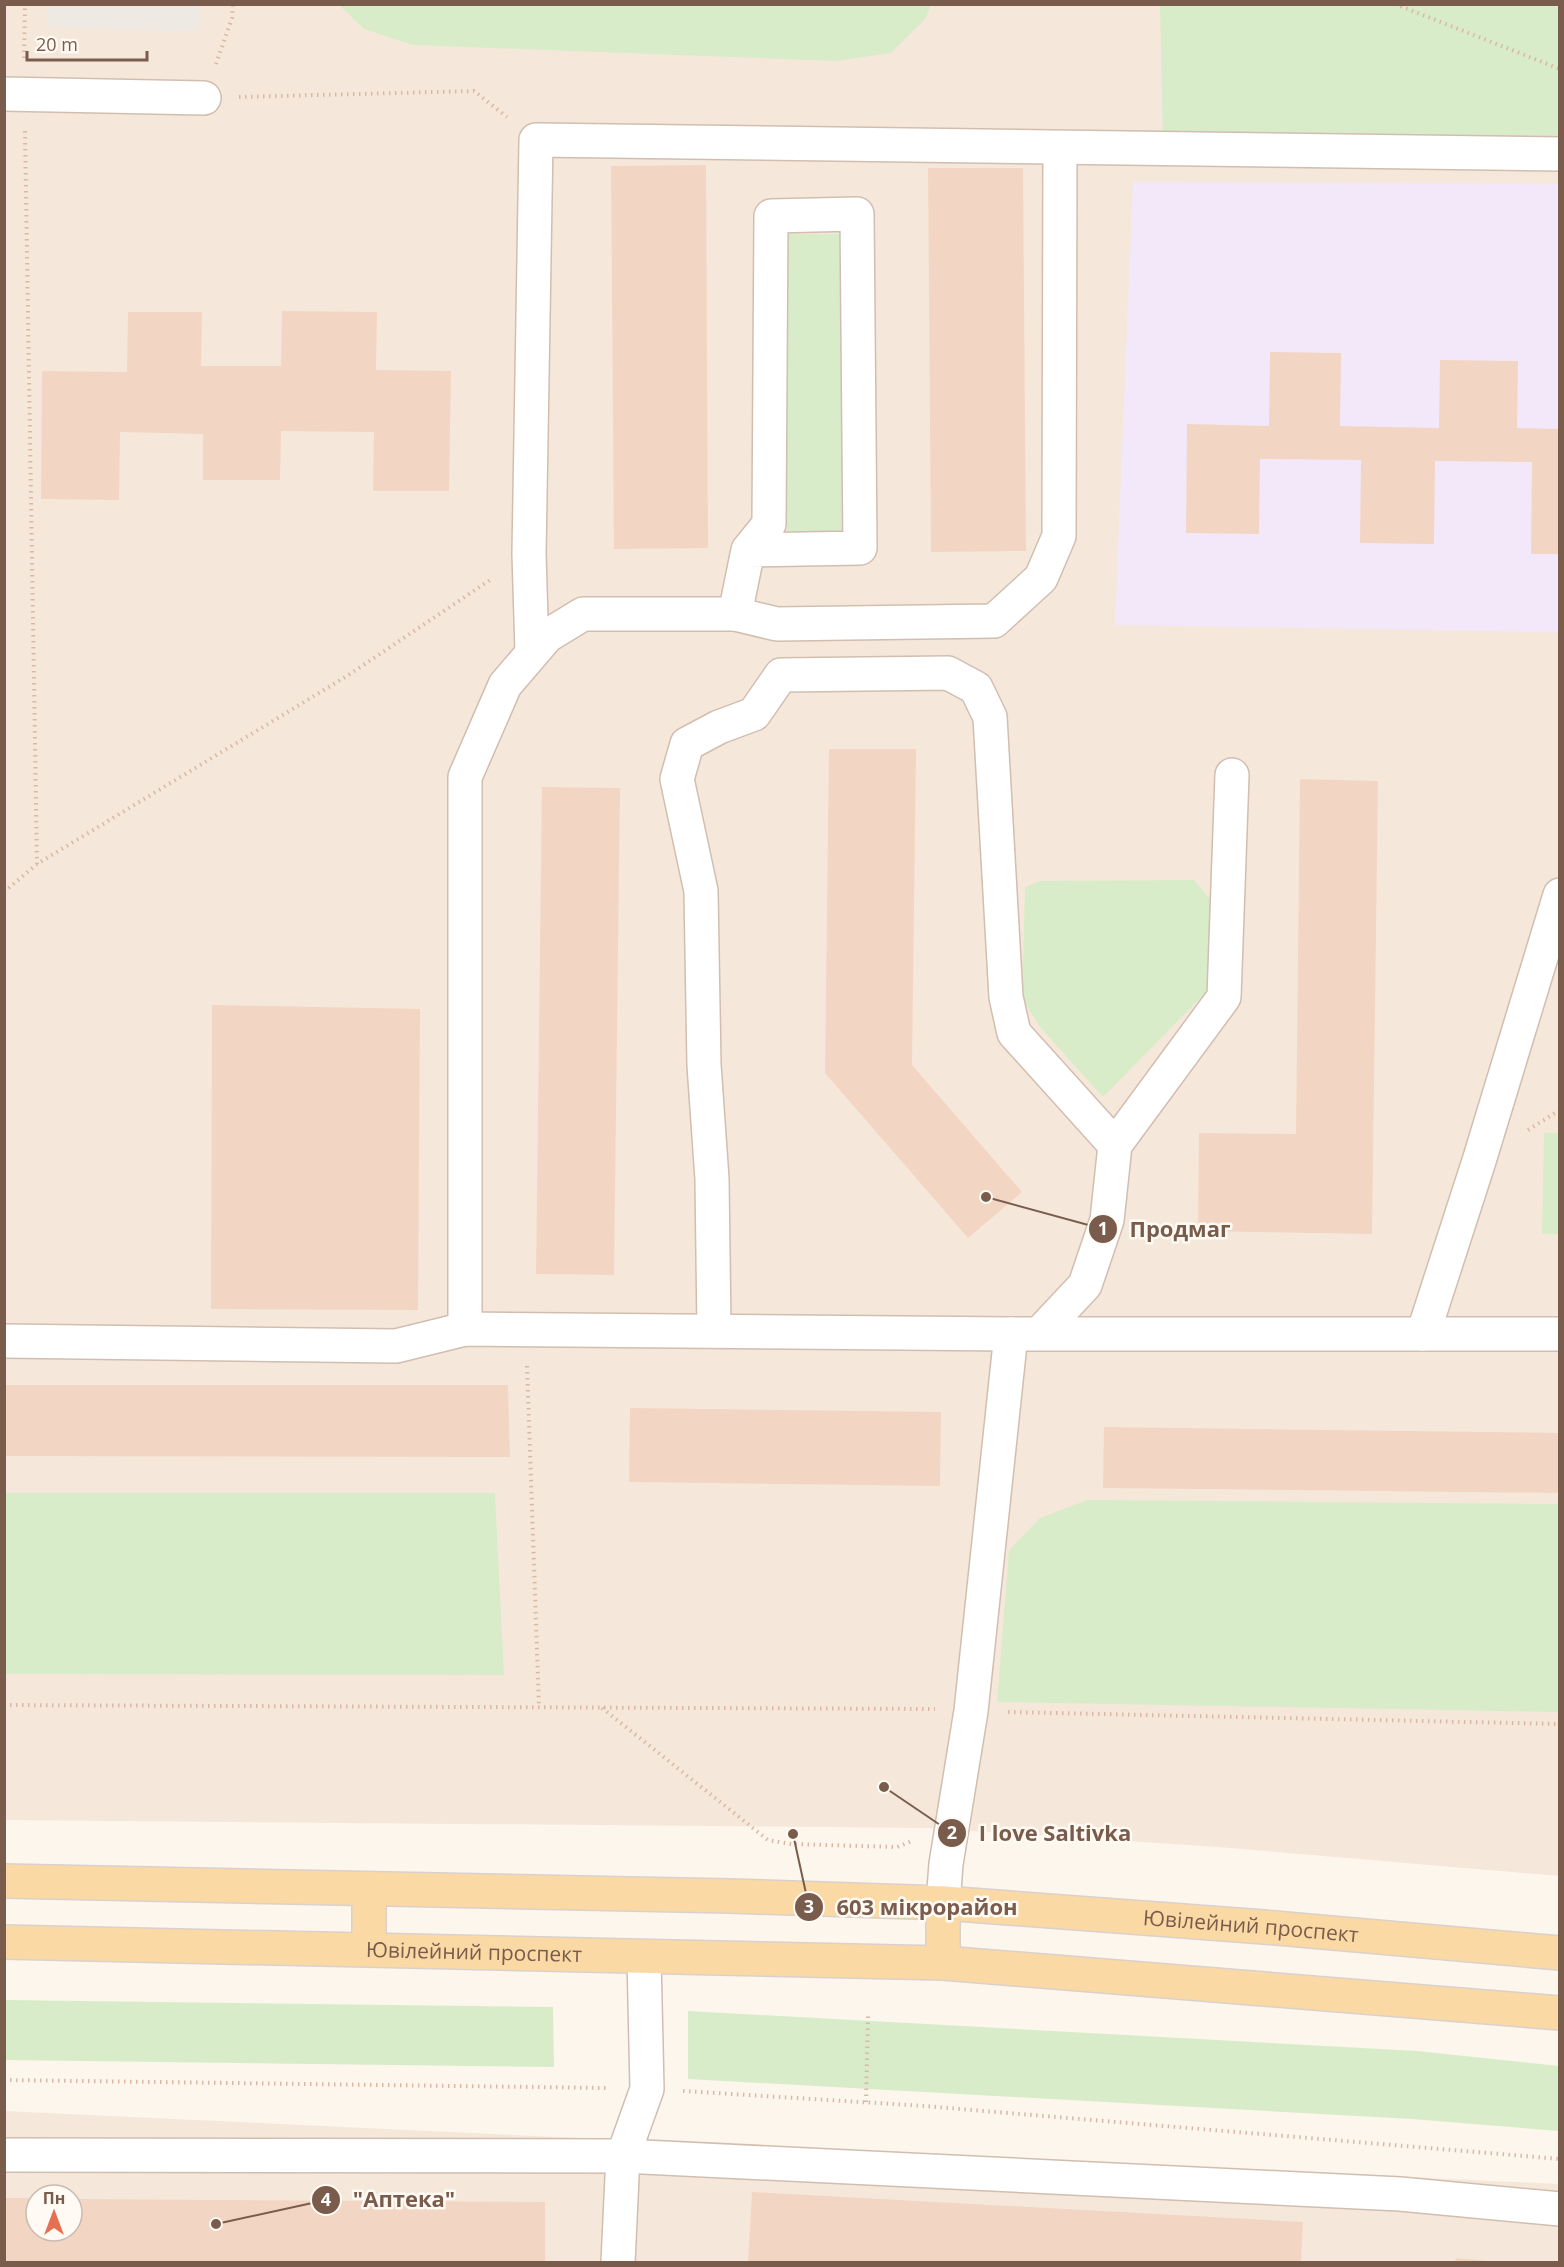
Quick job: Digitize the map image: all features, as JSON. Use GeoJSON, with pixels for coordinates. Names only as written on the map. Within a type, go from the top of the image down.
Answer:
{"type":"FeatureCollection","features":[{"type":"Feature","properties":{"kind":"main road","name":"Ювілейний проспект"},"geometry":{"type":"LineString","coordinates":[[4,1881],[730,1896],[943,1903],[1264,1927],[1560,1953]]}},
{"type":"Feature","properties":{"kind":"main road"},"geometry":{"type":"LineString","coordinates":[[369,1890],[369,1949]]}},
{"type":"Feature","properties":{"kind":"main road"},"geometry":{"type":"LineString","coordinates":[[943,1903],[943,1963]]}},
{"type":"Feature","properties":{"kind":"main road","name":"Ювілейний проспект"},"geometry":{"type":"LineString","coordinates":[[4,1942],[943,1963],[1560,2013]]}},
{"type":"Feature","properties":{"kind":"lane"},"geometry":{"type":"LineString","coordinates":[[14,94],[204,98]]}},
{"type":"Feature","properties":{"kind":"lane"},"geometry":{"type":"LineString","coordinates":[[532,652],[529,554],[536,141],[1560,154]]}},
{"type":"Feature","properties":{"kind":"lane"},"geometry":{"type":"LineString","coordinates":[[465,1329],[465,777],[505,685],[547,636],[583,614],[735,614],[777,624],[994,621],[1041,578],[1059,536],[1060,148]]}},
{"type":"Feature","properties":{"kind":"lane"},"geometry":{"type":"LineString","coordinates":[[735,614],[748,550],[769,524],[771,216],[857,214],[860,548],[748,550]]}},
{"type":"Feature","properties":{"kind":"lane"},"geometry":{"type":"LineString","coordinates":[[714,1330],[712,1179],[704,1065],[701,891],[677,779],[687,744],[719,727],[754,714],[782,675],[948,673],[976,687],[990,717],[1006,997],[1014,1033],[1115,1145]]}},
{"type":"Feature","properties":{"kind":"lane"},"geometry":{"type":"LineString","coordinates":[[943,1903],[946,1864],[971,1711],[1026,1334],[1085,1284],[1107,1220],[1115,1145],[1224,997],[1232,775]]}},
{"type":"Feature","properties":{"kind":"lane"},"geometry":{"type":"LineString","coordinates":[[1423,1334],[1479,1161],[1560,895]]}},
{"type":"Feature","properties":{"kind":"lane"},"geometry":{"type":"LineString","coordinates":[[4,1341],[396,1346],[465,1329],[1026,1334],[1560,1334]]}},
{"type":"Feature","properties":{"kind":"lane"},"geometry":{"type":"LineString","coordinates":[[618,2262],[623,2156],[648,2089],[644,1957]]}},
{"type":"Feature","properties":{"kind":"lane"},"geometry":{"type":"LineString","coordinates":[[4,2155],[623,2156],[1400,2194],[1560,2209]]}},
{"type":"Feature","properties":{"kind":"path"},"geometry":{"type":"LineString","coordinates":[[25,4],[14,94],[37,864]]}},
{"type":"Feature","properties":{"kind":"path"},"geometry":{"type":"LineString","coordinates":[[233,4],[232,18],[204,98],[474,90],[536,141]]}},
{"type":"Feature","properties":{"kind":"path"},"geometry":{"type":"LineString","coordinates":[[1395,4],[1560,69]]}},
{"type":"Feature","properties":{"kind":"path"},"geometry":{"type":"LineString","coordinates":[[4,892],[37,864],[347,675],[529,554]]}},
{"type":"Feature","properties":{"kind":"path"},"geometry":{"type":"LineString","coordinates":[[527,1363],[539,1707]]}},
{"type":"Feature","properties":{"kind":"path"},"geometry":{"type":"LineString","coordinates":[[4,1705],[971,1711],[1560,1724]]}},
{"type":"Feature","properties":{"kind":"path"},"geometry":{"type":"LineString","coordinates":[[602,1708],[768,1839],[791,1844],[897,1847],[915,1839]]}},
{"type":"Feature","properties":{"kind":"path"},"geometry":{"type":"LineString","coordinates":[[866,2102],[868,2015]]}},
{"type":"Feature","properties":{"kind":"path"},"geometry":{"type":"LineString","coordinates":[[4,2080],[648,2089],[866,2102],[1560,2159]]}},
{"type":"Feature","properties":{"kind":"shaded area"},"geometry":{"type":"Polygon","coordinates":[[[48,4],[201,5],[198,32],[47,27],[48,4]]]}},
{"type":"Feature","properties":{"kind":"shaded area"},"geometry":{"type":"Polygon","coordinates":[[[5,5],[1559,5],[1559,1876],[1218,1847],[927,1828],[5,1820],[5,5]]]}},
{"type":"Feature","properties":{"kind":"shaded area"},"geometry":{"type":"Polygon","coordinates":[[[1133,182],[1559,184],[1559,632],[1115,625],[1133,182]]]}},
{"type":"Feature","properties":{"kind":"shaded area"},"geometry":{"type":"Polygon","coordinates":[[[4,2111],[1559,2184],[1559,2262],[5,2262],[4,2111]]]}},
{"type":"Feature","properties":{"kind":"green space"},"geometry":{"type":"Polygon","coordinates":[[[339,5],[931,5],[925,19],[891,53],[836,61],[413,45],[364,29],[339,5]]]}},
{"type":"Feature","properties":{"kind":"green space"},"geometry":{"type":"Polygon","coordinates":[[[1160,5],[1559,5],[1559,152],[1163,148],[1160,5]]]}},
{"type":"Feature","properties":{"kind":"green space"},"geometry":{"type":"Polygon","coordinates":[[[786,234],[853,234],[854,534],[787,534],[786,234]]]}},
{"type":"Feature","properties":{"kind":"green space"},"geometry":{"type":"Polygon","coordinates":[[[1194,880],[1211,900],[1211,987],[1103,1097],[1040,1027],[1022,998],[1025,887],[1040,881],[1194,880]]]}},
{"type":"Feature","properties":{"kind":"green space"},"geometry":{"type":"Polygon","coordinates":[[[1544,1133],[1559,1133],[1559,1234],[1542,1234],[1544,1133]]]}},
{"type":"Feature","properties":{"kind":"green space"},"geometry":{"type":"Polygon","coordinates":[[[5,1493],[495,1493],[504,1675],[5,1674],[5,1493]]]}},
{"type":"Feature","properties":{"kind":"green space"},"geometry":{"type":"Polygon","coordinates":[[[1087,1500],[1559,1504],[1559,1712],[997,1702],[1009,1550],[1040,1518],[1087,1500]]]}},
{"type":"Feature","properties":{"kind":"green space"},"geometry":{"type":"Polygon","coordinates":[[[5,2000],[553,2007],[554,2067],[5,2060],[5,2000]]]}},
{"type":"Feature","properties":{"kind":"green space"},"geometry":{"type":"Polygon","coordinates":[[[688,2011],[1417,2051],[1559,2066],[1559,2131],[1412,2119],[688,2079],[688,2011]]]}},
{"type":"Feature","properties":{"kind":"building"},"geometry":{"type":"Polygon","coordinates":[[[706,165],[708,548],[614,549],[611,166],[706,165]]]}},
{"type":"Feature","properties":{"kind":"building"},"geometry":{"type":"Polygon","coordinates":[[[928,168],[1023,168],[1026,551],[931,552],[928,168]]]}},
{"type":"Feature","properties":{"kind":"building"},"geometry":{"type":"Polygon","coordinates":[[[282,311],[377,312],[376,370],[451,371],[449,491],[373,491],[374,432],[281,431],[280,480],[203,480],[203,434],[120,432],[119,500],[41,499],[42,371],[127,372],[128,312],[202,312],[201,366],[281,366],[282,311]]]}},
{"type":"Feature","properties":{"kind":"building"},"geometry":{"type":"Polygon","coordinates":[[[1270,352],[1341,353],[1340,426],[1439,428],[1440,360],[1518,361],[1517,428],[1560,429],[1560,554],[1531,554],[1532,462],[1435,461],[1434,544],[1360,543],[1361,460],[1260,459],[1259,534],[1186,533],[1187,424],[1269,426],[1270,352]]]}},
{"type":"Feature","properties":{"kind":"building"},"geometry":{"type":"Polygon","coordinates":[[[829,749],[916,749],[912,1065],[1022,1192],[968,1238],[825,1073],[829,749]]]}},
{"type":"Feature","properties":{"kind":"building"},"geometry":{"type":"Polygon","coordinates":[[[1300,779],[1378,781],[1372,1234],[1198,1231],[1199,1133],[1296,1134],[1300,779]]]}},
{"type":"Feature","properties":{"kind":"building"},"geometry":{"type":"Polygon","coordinates":[[[542,787],[620,788],[614,1275],[536,1274],[542,787]]]}},
{"type":"Feature","properties":{"kind":"building"},"geometry":{"type":"Polygon","coordinates":[[[212,1005],[420,1009],[418,1310],[211,1309],[212,1005]]]}},
{"type":"Feature","properties":{"kind":"building"},"geometry":{"type":"Polygon","coordinates":[[[4,1385],[508,1385],[510,1457],[4,1456],[4,1385]]]}},
{"type":"Feature","properties":{"kind":"building"},"geometry":{"type":"Polygon","coordinates":[[[630,1408],[941,1412],[940,1486],[629,1482],[630,1408]]]}},
{"type":"Feature","properties":{"kind":"building"},"geometry":{"type":"Polygon","coordinates":[[[1104,1427],[1560,1433],[1560,1493],[1103,1488],[1104,1427]]]}},
{"type":"Feature","properties":{"kind":"building"},"geometry":{"type":"Polygon","coordinates":[[[752,2192],[1303,2222],[1301,2262],[748,2262],[752,2192]]]}},
{"type":"Feature","properties":{"kind":"building"},"geometry":{"type":"Polygon","coordinates":[[[4,2198],[24,2198],[24,2243],[84,2243],[84,2199],[545,2202],[545,2262],[4,2262],[4,2198]]]}},
{"type":"Feature","properties":{"kind":"building"},"geometry":{"type":"Polygon","coordinates":[[[1456,2258],[1488,2261],[1488,2262],[1455,2262],[1456,2258]]]}},
{"type":"Feature","properties":{"kind":"place","name":"Продмаг"},"geometry":{"type":"Point","coordinates":[986,1197]}},
{"type":"Feature","properties":{"kind":"place","name":"I love Saltivka"},"geometry":{"type":"Point","coordinates":[884,1787]}},
{"type":"Feature","properties":{"kind":"place","name":"603 мікрорайон"},"geometry":{"type":"Point","coordinates":[793,1834]}},
{"type":"Feature","properties":{"kind":"place","name":"\"Аптека\""},"geometry":{"type":"Point","coordinates":[216,2224]}}]}
